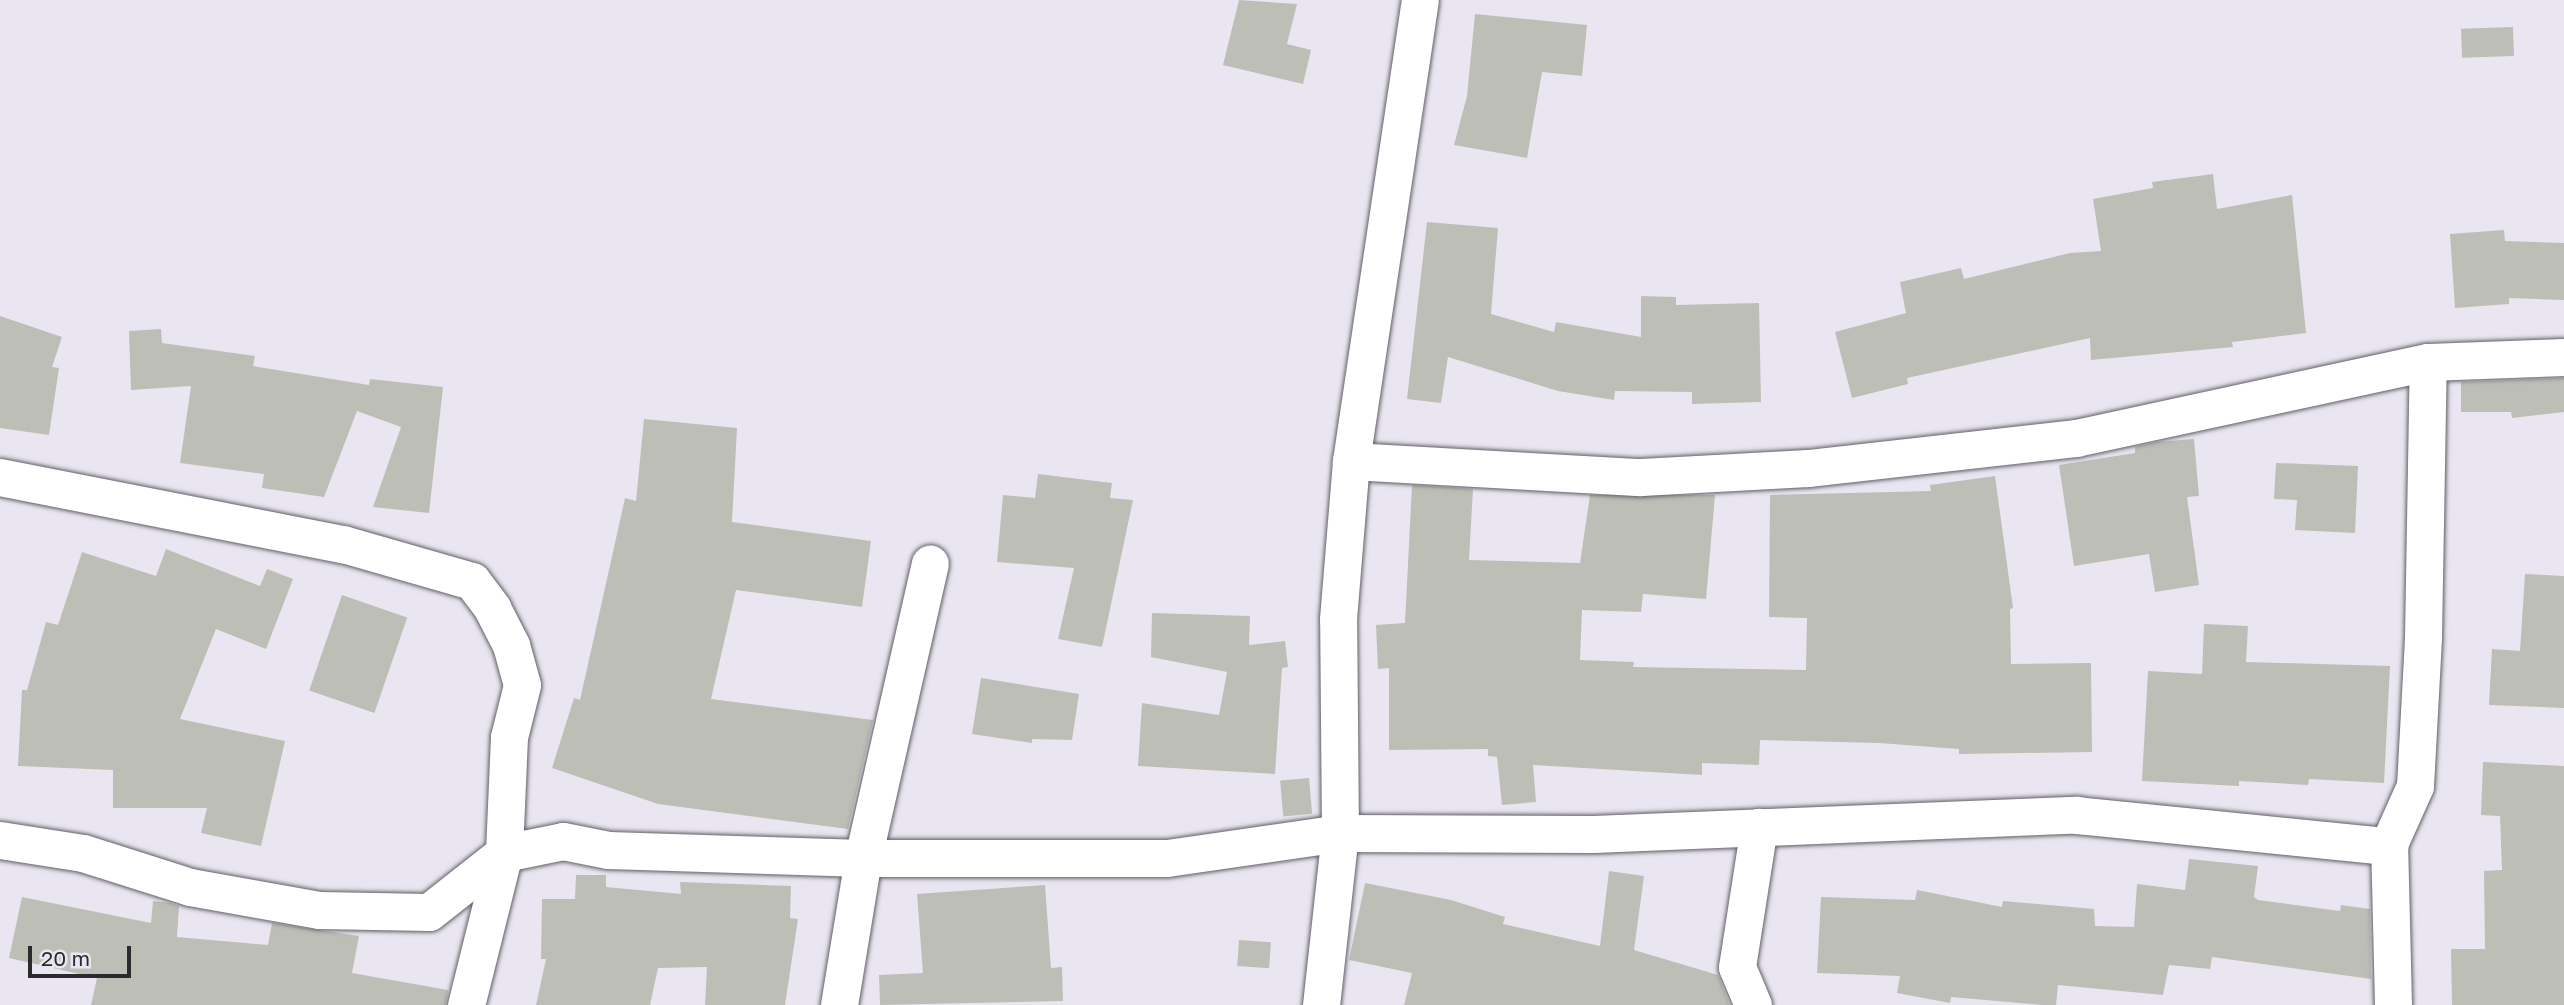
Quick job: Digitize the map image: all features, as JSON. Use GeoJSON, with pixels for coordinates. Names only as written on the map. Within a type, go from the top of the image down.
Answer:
{"type":"FeatureCollection","features":[{"type":"Feature","properties":{"kind":"street"},"geometry":{"type":"LineString","coordinates":[[1321,1005],[1340,833],[1338,619],[1351,461],[1420,0]]}},
{"type":"Feature","properties":{"kind":"street"},"geometry":{"type":"LineString","coordinates":[[1351,461],[1642,477],[1808,468],[2076,438],[2428,362],[2564,357]]}},
{"type":"Feature","properties":{"kind":"street"},"geometry":{"type":"LineString","coordinates":[[2393,1004],[2389,846],[2415,786],[2423,637],[2428,362]]}},
{"type":"Feature","properties":{"kind":"street"},"geometry":{"type":"LineString","coordinates":[[0,477],[344,544],[472,582],[492,608],[511,645],[522,685],[509,737],[504,853],[466,1005]]}},
{"type":"Feature","properties":{"kind":"street"},"geometry":{"type":"LineString","coordinates":[[839,1005],[863,858],[930,564]]}},
{"type":"Feature","properties":{"kind":"street"},"geometry":{"type":"LineString","coordinates":[[0,839],[83,853],[190,887],[318,909],[429,912],[504,853],[563,841],[608,850],[863,858],[1167,858],[1340,833],[1593,834],[2076,814],[2389,846]]}},
{"type":"Feature","properties":{"kind":"street"},"geometry":{"type":"LineString","coordinates":[[1753,1005],[1737,967],[1759,827]]}},
{"type":"Feature","properties":{"kind":"building"},"geometry":{"type":"Polygon","coordinates":[[[1239,0],[1297,4],[1287,44],[1311,50],[1303,84],[1223,65],[1239,0]]]}},
{"type":"Feature","properties":{"kind":"building"},"geometry":{"type":"Polygon","coordinates":[[[1475,14],[1587,25],[1582,76],[1542,72],[1527,158],[1454,145],[1467,96],[1475,14]]]}},
{"type":"Feature","properties":{"kind":"building"},"geometry":{"type":"Polygon","coordinates":[[[2513,27],[2514,56],[2462,58],[2461,29],[2513,27]]]}},
{"type":"Feature","properties":{"kind":"building"},"geometry":{"type":"Polygon","coordinates":[[[2213,174],[2217,209],[2292,195],[2306,333],[2232,342],[2233,347],[2091,360],[2090,338],[1907,378],[1908,384],[1852,398],[1835,332],[1906,313],[1900,282],[1961,268],[1964,279],[2070,253],[2101,251],[2093,199],[2153,188],[2152,182],[2213,174]]]}},
{"type":"Feature","properties":{"kind":"building"},"geometry":{"type":"Polygon","coordinates":[[[1427,222],[1498,228],[1491,314],[1554,332],[1556,322],[1641,337],[1641,296],[1676,297],[1676,305],[1759,303],[1761,402],[1692,404],[1692,392],[1615,391],[1614,400],[1558,391],[1448,357],[1441,403],[1407,399],[1427,222]]]}},
{"type":"Feature","properties":{"kind":"building"},"geometry":{"type":"Polygon","coordinates":[[[2504,230],[2505,241],[2564,243],[2564,300],[2509,298],[2509,304],[2455,308],[2450,234],[2504,230]]]}},
{"type":"Feature","properties":{"kind":"building"},"geometry":{"type":"Polygon","coordinates":[[[0,316],[62,337],[52,367],[59,368],[49,435],[0,428],[0,316]]]}},
{"type":"Feature","properties":{"kind":"building"},"geometry":{"type":"Polygon","coordinates":[[[161,329],[162,343],[255,356],[253,366],[369,385],[370,379],[443,387],[429,513],[373,507],[401,427],[357,411],[324,497],[262,488],[264,474],[180,463],[191,386],[131,390],[129,331],[161,329]]]}},
{"type":"Feature","properties":{"kind":"building"},"geometry":{"type":"Polygon","coordinates":[[[2564,378],[2564,412],[2512,418],[2511,412],[2461,412],[2461,382],[2564,378]]]}},
{"type":"Feature","properties":{"kind":"building"},"geometry":{"type":"Polygon","coordinates":[[[644,419],[737,428],[732,522],[871,541],[862,607],[736,590],[711,699],[873,720],[848,829],[658,804],[552,768],[574,698],[580,700],[625,498],[636,501],[644,419]]]}},
{"type":"Feature","properties":{"kind":"building"},"geometry":{"type":"Polygon","coordinates":[[[2194,439],[2199,496],[2187,497],[2199,585],[2155,592],[2149,554],[2074,566],[2059,465],[2135,453],[2135,447],[2157,442],[2194,439]]]}},
{"type":"Feature","properties":{"kind":"building"},"geometry":{"type":"Polygon","coordinates":[[[2276,463],[2358,466],[2355,533],[2295,530],[2297,500],[2274,499],[2276,463]]]}},
{"type":"Feature","properties":{"kind":"building"},"geometry":{"type":"Polygon","coordinates":[[[1038,474],[1112,483],[1110,498],[1133,500],[1102,647],[1058,639],[1074,568],[997,562],[1003,495],[1035,498],[1038,474]]]}},
{"type":"Feature","properties":{"kind":"building"},"geometry":{"type":"Polygon","coordinates":[[[1995,476],[2013,608],[2010,609],[2011,664],[2091,663],[2092,752],[1959,754],[1959,749],[1879,743],[1760,740],[1759,765],[1702,763],[1702,775],[1533,765],[1536,802],[1502,805],[1497,757],[1488,756],[1488,749],[1389,750],[1389,668],[1378,669],[1376,625],[1405,623],[1412,485],[1473,489],[1469,560],[1580,563],[1590,495],[1715,495],[1706,599],[1643,594],[1641,612],[1582,610],[1580,660],[1634,662],[1633,667],[1806,670],[1807,618],[1769,617],[1770,495],[1931,491],[1930,485],[1995,476]]]}},
{"type":"Feature","properties":{"kind":"building"},"geometry":{"type":"Polygon","coordinates":[[[166,549],[260,586],[267,569],[293,579],[266,649],[216,629],[180,719],[285,741],[261,846],[201,833],[207,808],[113,808],[113,770],[18,766],[22,690],[27,690],[46,622],[58,625],[82,552],[156,576],[166,549]]]}},
{"type":"Feature","properties":{"kind":"building"},"geometry":{"type":"Polygon","coordinates":[[[2525,574],[2564,576],[2564,708],[2489,705],[2492,649],[2520,651],[2525,574]]]}},
{"type":"Feature","properties":{"kind":"building"},"geometry":{"type":"Polygon","coordinates":[[[342,595],[407,617],[374,713],[309,690],[342,595]]]}},
{"type":"Feature","properties":{"kind":"building"},"geometry":{"type":"Polygon","coordinates":[[[1152,613],[1250,616],[1249,645],[1285,641],[1288,667],[1282,668],[1275,774],[1138,766],[1142,703],[1219,715],[1227,672],[1151,657],[1152,613]]]}},
{"type":"Feature","properties":{"kind":"building"},"geometry":{"type":"Polygon","coordinates":[[[2204,624],[2248,626],[2246,662],[2390,666],[2384,783],[2309,779],[2308,785],[2239,781],[2239,786],[2142,781],[2148,671],[2202,674],[2204,624]]]}},
{"type":"Feature","properties":{"kind":"building"},"geometry":{"type":"Polygon","coordinates":[[[981,678],[1079,694],[1072,740],[1032,739],[1032,743],[972,734],[981,678]]]}},
{"type":"Feature","properties":{"kind":"building"},"geometry":{"type":"Polygon","coordinates":[[[2483,762],[2564,766],[2564,1005],[2452,1005],[2451,949],[2485,949],[2484,871],[2502,870],[2500,816],[2481,815],[2483,762]]]}},
{"type":"Feature","properties":{"kind":"building"},"geometry":{"type":"Polygon","coordinates":[[[1309,778],[1312,814],[1283,816],[1280,781],[1309,778]]]}},
{"type":"Feature","properties":{"kind":"building"},"geometry":{"type":"Polygon","coordinates":[[[2189,859],[2258,866],[2254,897],[2258,900],[2340,911],[2341,905],[2370,909],[2371,979],[2212,957],[2210,969],[2169,965],[2163,995],[2058,985],[2056,1005],[2043,1005],[1951,997],[1950,1003],[1897,993],[1900,976],[1817,973],[1821,897],[1915,900],[1917,890],[2002,907],[2003,901],[2094,909],[2095,926],[2134,927],[2137,884],[2185,890],[2189,859]]]}},
{"type":"Feature","properties":{"kind":"building"},"geometry":{"type":"Polygon","coordinates":[[[1609,871],[1644,876],[1634,950],[1718,975],[1730,1005],[1404,1005],[1412,973],[1349,960],[1365,883],[1451,900],[1505,917],[1503,924],[1600,946],[1609,871]]]}},
{"type":"Feature","properties":{"kind":"building"},"geometry":{"type":"Polygon","coordinates":[[[576,875],[606,875],[606,887],[681,894],[680,882],[791,886],[790,918],[798,919],[785,1005],[705,1005],[707,967],[658,968],[650,1005],[536,1005],[546,959],[541,959],[542,899],[575,899],[576,875]]]}},
{"type":"Feature","properties":{"kind":"building"},"geometry":{"type":"Polygon","coordinates":[[[1045,885],[1051,968],[1062,967],[1063,1001],[880,1005],[879,975],[923,973],[917,894],[1045,885]]]}},
{"type":"Feature","properties":{"kind":"building"},"geometry":{"type":"Polygon","coordinates":[[[22,897],[151,923],[153,901],[170,903],[179,906],[177,937],[268,945],[272,923],[359,936],[352,973],[448,990],[446,1005],[91,1005],[97,978],[9,958],[22,897]]]}},
{"type":"Feature","properties":{"kind":"building"},"geometry":{"type":"Polygon","coordinates":[[[1239,940],[1271,942],[1269,968],[1237,966],[1239,940]]]}}]}
